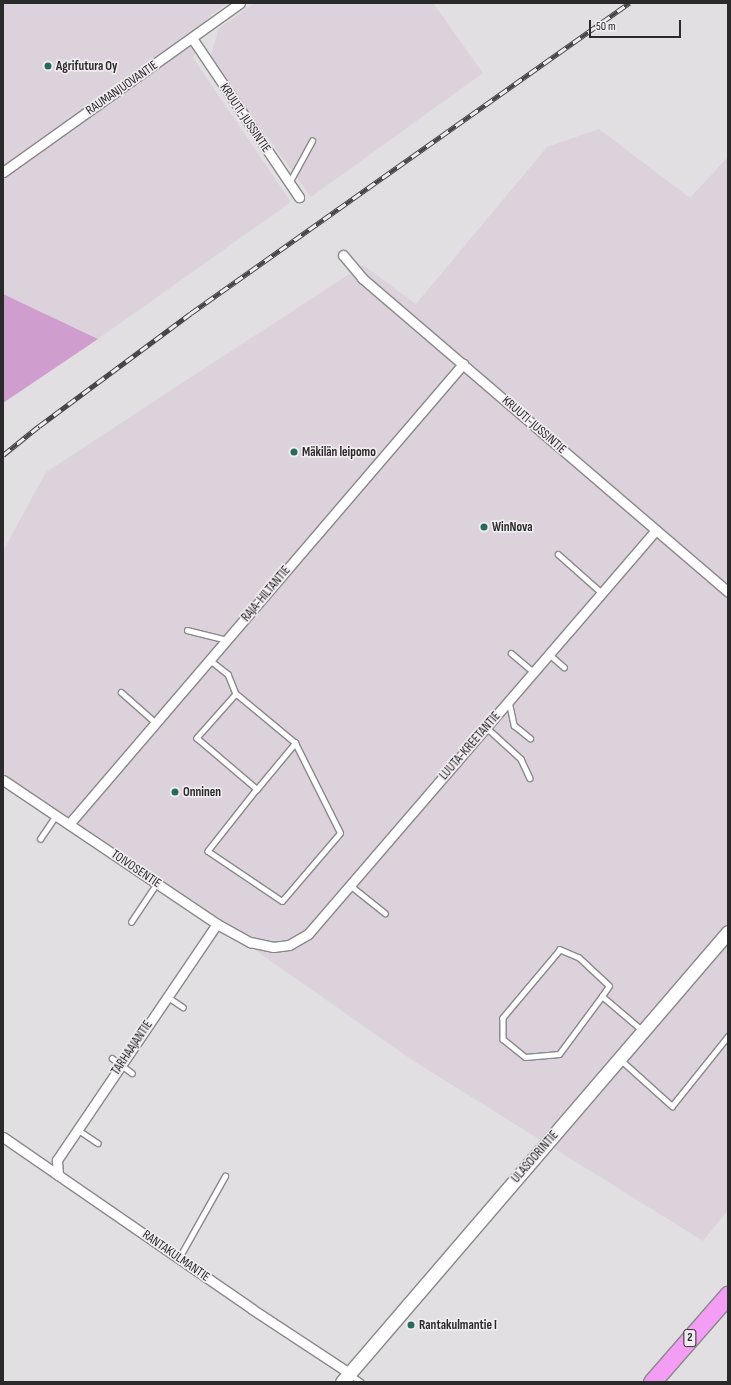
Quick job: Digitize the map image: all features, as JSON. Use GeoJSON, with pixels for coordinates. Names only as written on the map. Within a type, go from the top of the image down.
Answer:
{"type":"FeatureCollection","features":[{"type":"Feature","properties":{"kind":"highway","name":"2"},"geometry":{"type":"LineString","coordinates":[[652,1382],[728,1295]]}},
{"type":"Feature","properties":{"kind":"street","name":"RAUMANJUOVANTIE"},"geometry":{"type":"LineString","coordinates":[[3,172],[240,3]]}},
{"type":"Feature","properties":{"kind":"street","name":"KRUUTI-JUSSINTIE"},"geometry":{"type":"LineString","coordinates":[[192,38],[298,197]]}},
{"type":"Feature","properties":{"kind":"street","name":"KRUUTI-JUSSINTIE"},"geometry":{"type":"LineString","coordinates":[[342,255],[362,278],[728,592]]}},
{"type":"Feature","properties":{"kind":"street","name":"RAJA-HILTANTIE"},"geometry":{"type":"LineString","coordinates":[[69,824],[463,364]]}},
{"type":"Feature","properties":{"kind":"street","name":"LUUTA-KREETANTIE"},"geometry":{"type":"LineString","coordinates":[[273,947],[289,945],[308,934],[656,530]]}},
{"type":"Feature","properties":{"kind":"street","name":"TOIVOSENTIE"},"geometry":{"type":"LineString","coordinates":[[3,780],[217,924],[250,942],[273,947]]}},
{"type":"Feature","properties":{"kind":"street","name":"TARHAAJANTIE"},"geometry":{"type":"LineString","coordinates":[[58,1175],[57,1160],[166,996],[217,924]]}},
{"type":"Feature","properties":{"kind":"street","name":"ULASOORINTIE"},"geometry":{"type":"LineString","coordinates":[[346,1378],[728,932]]}},
{"type":"Feature","properties":{"kind":"street","name":"RANTAKULMANTIE"},"geometry":{"type":"LineString","coordinates":[[3,1137],[328,1361],[346,1378]]}},
{"type":"Feature","properties":{"kind":"lane"},"geometry":{"type":"LineString","coordinates":[[289,183],[312,141]]}},
{"type":"Feature","properties":{"kind":"lane"},"geometry":{"type":"LineString","coordinates":[[558,554],[602,593]]}},
{"type":"Feature","properties":{"kind":"lane"},"geometry":{"type":"LineString","coordinates":[[187,630],[227,640]]}},
{"type":"Feature","properties":{"kind":"lane"},"geometry":{"type":"LineString","coordinates":[[511,653],[534,672]]}},
{"type":"Feature","properties":{"kind":"lane"},"geometry":{"type":"LineString","coordinates":[[549,654],[564,667]]}},
{"type":"Feature","properties":{"kind":"lane"},"geometry":{"type":"LineString","coordinates":[[210,660],[228,674],[236,694],[295,743],[340,833],[282,901],[208,851],[295,743]]}},
{"type":"Feature","properties":{"kind":"lane"},"geometry":{"type":"LineString","coordinates":[[121,692],[156,723]]}},
{"type":"Feature","properties":{"kind":"lane"},"geometry":{"type":"LineString","coordinates":[[236,694],[197,738],[257,789]]}},
{"type":"Feature","properties":{"kind":"lane"},"geometry":{"type":"LineString","coordinates":[[508,701],[514,724],[530,738]]}},
{"type":"Feature","properties":{"kind":"lane"},"geometry":{"type":"LineString","coordinates":[[486,727],[521,759],[530,778]]}},
{"type":"Feature","properties":{"kind":"lane"},"geometry":{"type":"LineString","coordinates":[[40,839],[56,815]]}},
{"type":"Feature","properties":{"kind":"lane"},"geometry":{"type":"LineString","coordinates":[[131,922],[157,883]]}},
{"type":"Feature","properties":{"kind":"lane"},"geometry":{"type":"LineString","coordinates":[[350,885],[385,913]]}},
{"type":"Feature","properties":{"kind":"lane"},"geometry":{"type":"LineString","coordinates":[[560,950],[579,958],[610,986],[602,996],[559,1054],[525,1057],[503,1040],[503,1018],[560,950]]}},
{"type":"Feature","properties":{"kind":"lane"},"geometry":{"type":"LineString","coordinates":[[166,996],[183,1007]]}},
{"type":"Feature","properties":{"kind":"lane"},"geometry":{"type":"LineString","coordinates":[[602,996],[644,1031]]}},
{"type":"Feature","properties":{"kind":"lane"},"geometry":{"type":"LineString","coordinates":[[620,1058],[672,1106],[728,1036]]}},
{"type":"Feature","properties":{"kind":"lane"},"geometry":{"type":"LineString","coordinates":[[112,1058],[132,1073]]}},
{"type":"Feature","properties":{"kind":"lane"},"geometry":{"type":"LineString","coordinates":[[77,1129],[98,1143]]}},
{"type":"Feature","properties":{"kind":"lane"},"geometry":{"type":"LineString","coordinates":[[179,1258],[225,1176]]}},
{"type":"Feature","properties":{"kind":"lane"},"geometry":{"type":"LineString","coordinates":[[346,1378],[361,1382]]}},
{"type":"Feature","properties":{"kind":"shaded area"},"geometry":{"type":"Polygon","coordinates":[[[3,3],[228,3],[209,16],[193,58],[291,202],[98,339],[3,294],[3,3]]]}},
{"type":"Feature","properties":{"kind":"shaded area"},"geometry":{"type":"Polygon","coordinates":[[[255,3],[433,3],[483,73],[311,197],[210,58],[219,28],[255,3]]]}},
{"type":"Feature","properties":{"kind":"shaded area"},"geometry":{"type":"Polygon","coordinates":[[[599,129],[690,198],[728,157],[728,1210],[703,1241],[412,1060],[3,773],[3,551],[46,472],[363,265],[416,304],[547,147],[599,129]]]}},
{"type":"Feature","properties":{"kind":"shaded area"},"geometry":{"type":"Polygon","coordinates":[[[3,294],[98,339],[3,403],[3,294]]]}},
{"type":"Feature","properties":{"kind":"railway"},"geometry":{"type":"LineString","coordinates":[[3,455],[39,426],[191,313],[629,3]]}},
{"type":"Feature","properties":{"kind":"place","name":"Agrifutura Oy"},"geometry":{"type":"Point","coordinates":[48,66]}},
{"type":"Feature","properties":{"kind":"place","name":"Mäkilän leipomo"},"geometry":{"type":"Point","coordinates":[294,452]}},
{"type":"Feature","properties":{"kind":"place","name":"WinNova"},"geometry":{"type":"Point","coordinates":[484,527]}},
{"type":"Feature","properties":{"kind":"place","name":"Onninen"},"geometry":{"type":"Point","coordinates":[175,792]}},
{"type":"Feature","properties":{"kind":"place","name":"Rantakulmantie I"},"geometry":{"type":"Point","coordinates":[411,1325]}}]}
